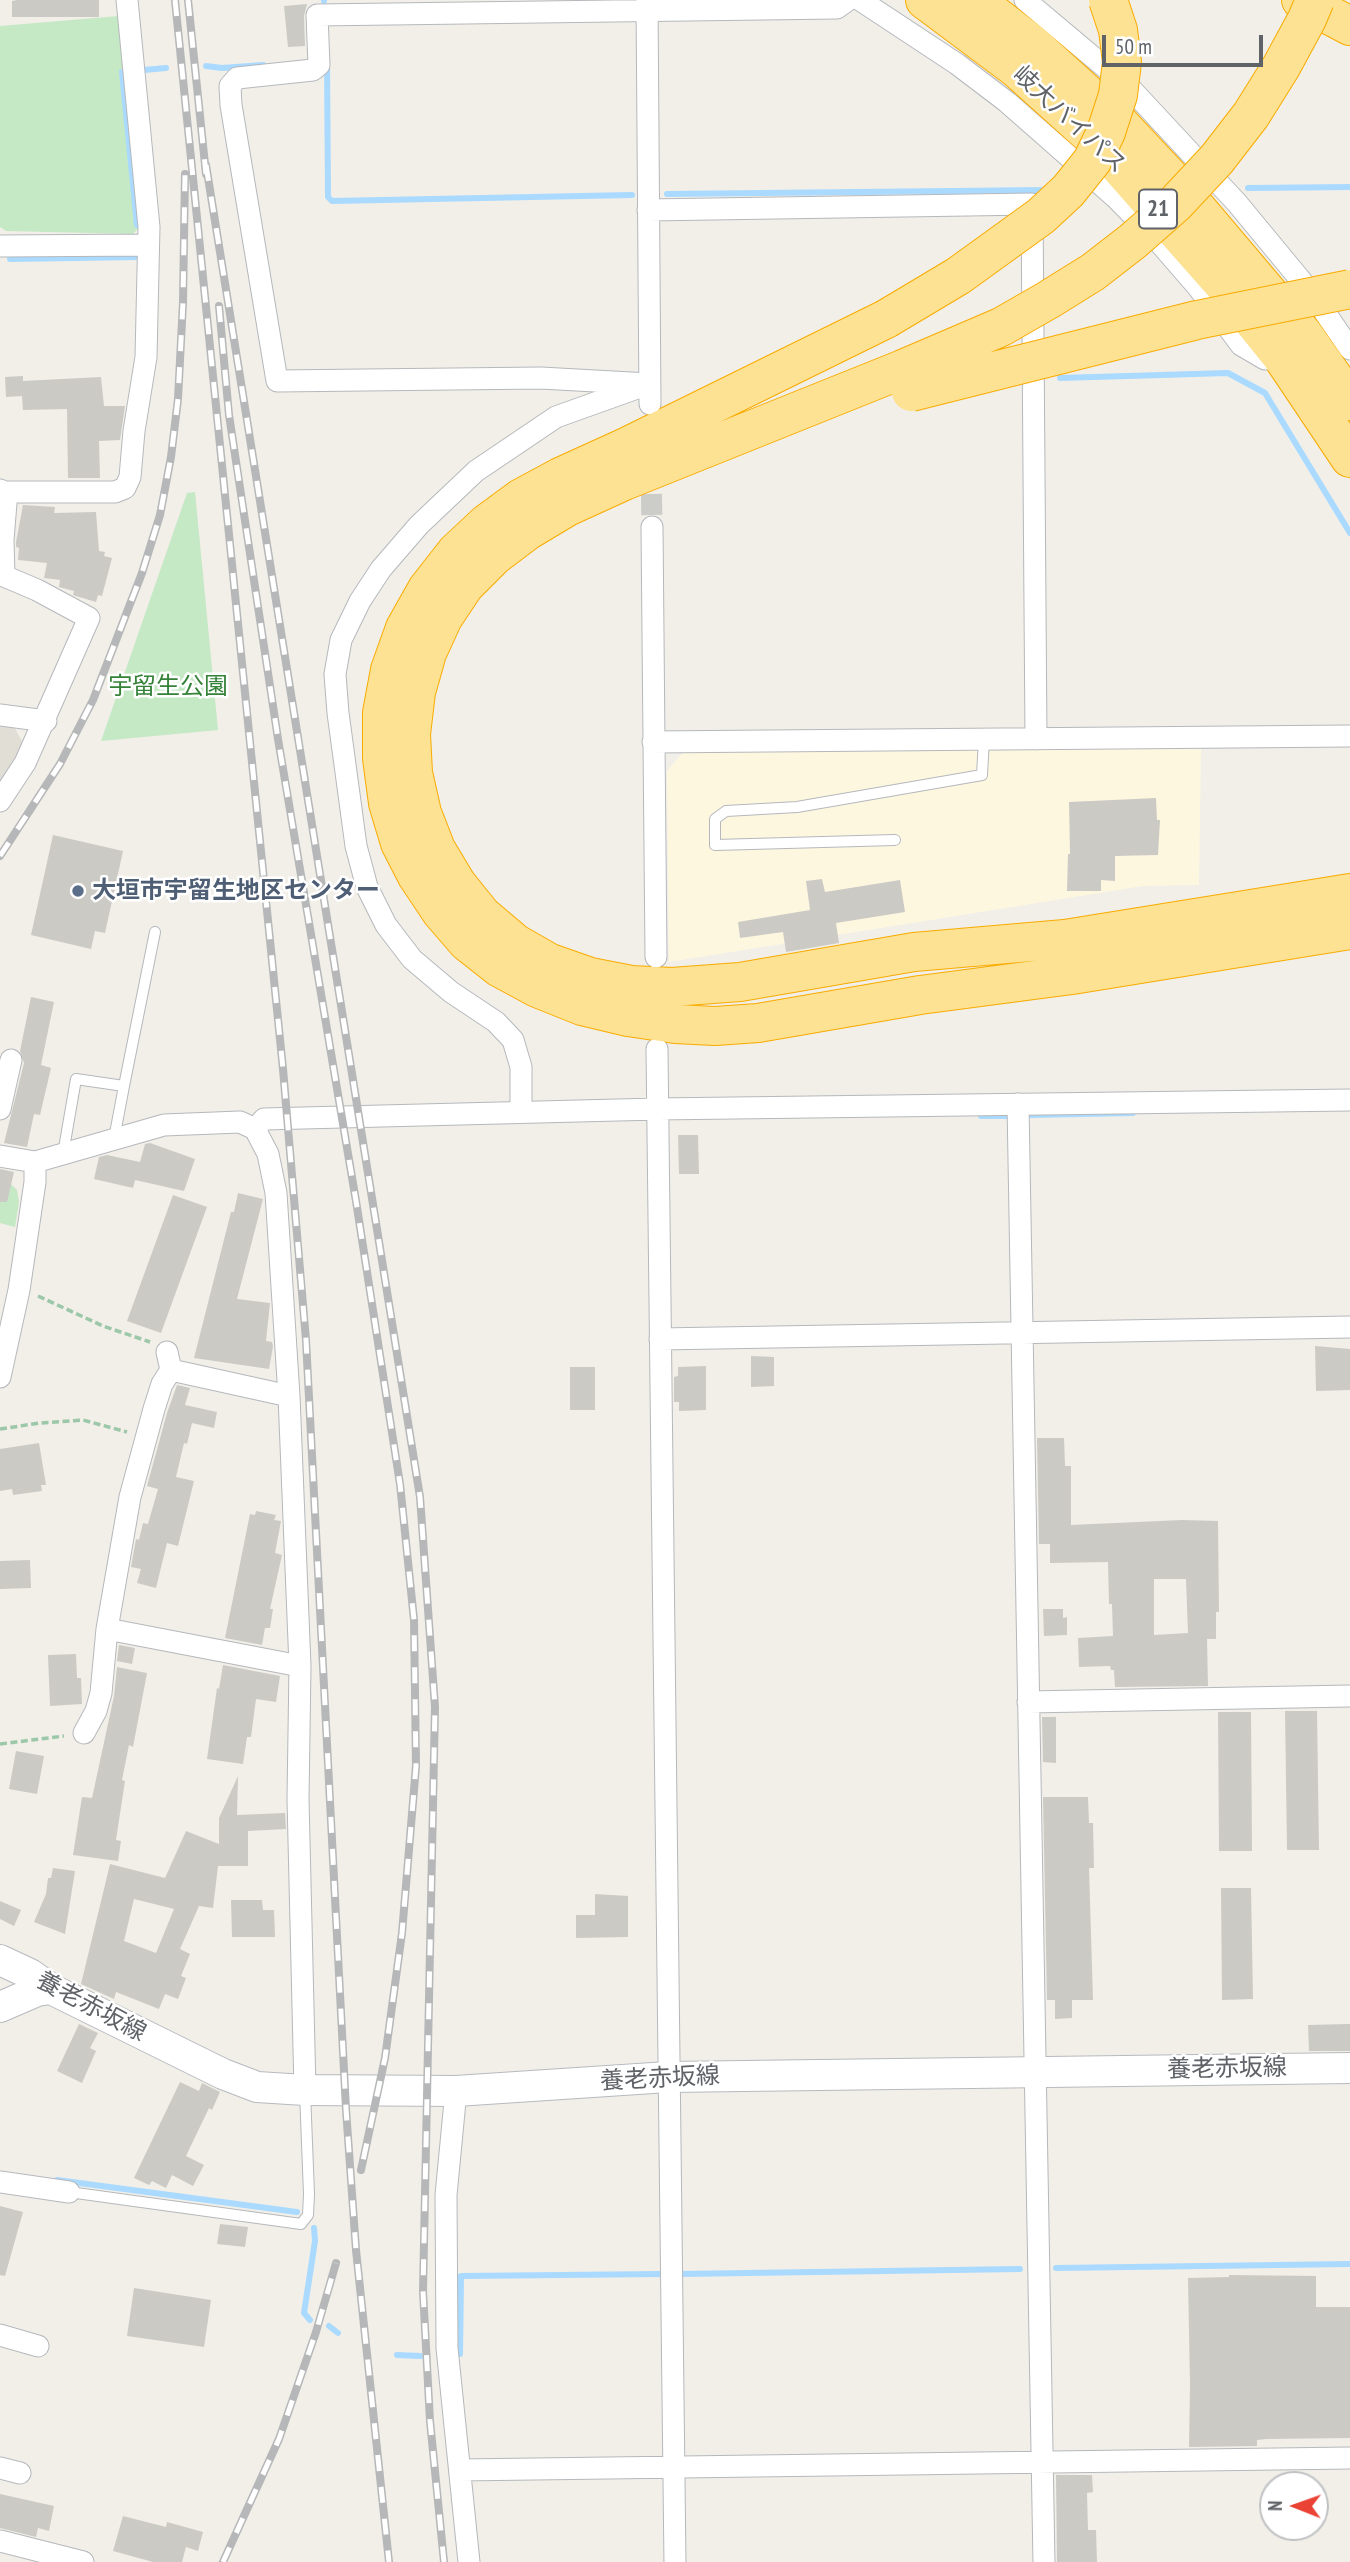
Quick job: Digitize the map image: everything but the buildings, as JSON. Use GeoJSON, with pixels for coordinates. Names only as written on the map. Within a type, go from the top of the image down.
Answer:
{"type":"FeatureCollection","features":[{"type":"Feature","properties":{"kind":"highway","name":"岐大バイパス"},"geometry":{"type":"LineString","coordinates":[[925,0],[1016,68],[1097,141],[1225,286],[1283,358],[1350,458]]}},
{"type":"Feature","properties":{"kind":"highway","name":"岐大バイパス"},"geometry":{"type":"LineString","coordinates":[[975,0],[1032,44],[1116,120],[1159,166],[1303,334],[1350,401]]}},
{"type":"Feature","properties":{"kind":"highway"},"geometry":{"type":"LineString","coordinates":[[899,356],[958,275],[1041,216],[1068,191],[1092,161],[1107,132],[1122,62],[1118,30],[1108,0]]}},
{"type":"Feature","properties":{"kind":"highway"},"geometry":{"type":"LineString","coordinates":[[1287,0],[1262,53],[1232,99],[1189,152],[1122,218],[1061,263],[993,303],[946,326],[899,356],[625,464],[494,556],[466,585],[443,618],[427,653],[416,692],[411,734],[414,773],[422,813],[436,849],[457,884],[482,915],[515,943],[550,963],[590,977],[631,985],[709,986],[914,951],[1065,939],[1350,893]]}},
{"type":"Feature","properties":{"kind":"highway"},"geometry":{"type":"LineString","coordinates":[[1301,0],[1350,26]]}},
{"type":"Feature","properties":{"kind":"highway"},"geometry":{"type":"LineString","coordinates":[[1315,0],[1287,55],[1251,115],[1217,159],[1175,204],[1093,272],[1001,327],[899,356],[625,464],[560,477],[521,498],[480,530],[456,552],[427,589],[405,628],[390,670],[382,713],[382,758],[388,803],[400,843],[417,876],[441,912],[467,942],[500,968],[537,988],[582,1006],[628,1017],[675,1024],[715,1026],[758,1023],[920,995],[1072,975],[1350,930]]}},
{"type":"Feature","properties":{"kind":"highway"},"geometry":{"type":"LineString","coordinates":[[899,356],[1184,323],[1350,289]]}},
{"type":"Feature","properties":{"kind":"main road","name":"養老赤坂線"},"geometry":{"type":"LineString","coordinates":[[0,1960],[30,1974],[51,1989],[223,2074],[257,2087],[305,2091],[456,2091],[668,2077],[1350,2068]]}},
{"type":"Feature","properties":{"kind":"main road"},"geometry":{"type":"LineString","coordinates":[[0,2007],[37,1991],[51,1989]]}},
{"type":"Feature","properties":{"kind":"street"},"geometry":{"type":"LineString","coordinates":[[0,801],[25,764],[46,721],[89,618],[2,575],[6,503],[2,491],[115,492],[125,488],[130,477],[134,431],[146,357],[149,227],[127,0]]}},
{"type":"Feature","properties":{"kind":"street"},"geometry":{"type":"LineString","coordinates":[[650,394],[541,378],[277,381],[230,86],[237,78],[313,70],[319,65],[316,8],[837,8],[848,0]]}},
{"type":"Feature","properties":{"kind":"street"},"geometry":{"type":"LineString","coordinates":[[860,0],[957,64],[1007,102],[1115,197],[1197,286],[1241,345],[1265,359],[1283,358]]}},
{"type":"Feature","properties":{"kind":"street"},"geometry":{"type":"LineString","coordinates":[[1025,0],[1131,89],[1237,203],[1313,295],[1350,349]]}},
{"type":"Feature","properties":{"kind":"street"},"geometry":{"type":"LineString","coordinates":[[647,6],[650,394]]}},
{"type":"Feature","properties":{"kind":"street"},"geometry":{"type":"LineString","coordinates":[[648,210],[1032,204],[1036,739]]}},
{"type":"Feature","properties":{"kind":"street"},"geometry":{"type":"LineString","coordinates":[[0,246],[148,245]]}},
{"type":"Feature","properties":{"kind":"street"},"geometry":{"type":"LineString","coordinates":[[521,1112],[522,1067],[513,1040],[496,1022],[451,992],[412,958],[386,925],[367,887],[356,846],[338,713],[335,674],[341,640],[360,601],[382,569],[419,525],[476,471],[556,416],[650,394]]}},
{"type":"Feature","properties":{"kind":"street"},"geometry":{"type":"LineString","coordinates":[[652,527],[656,957]]}},
{"type":"Feature","properties":{"kind":"street"},"geometry":{"type":"LineString","coordinates":[[0,715],[46,721]]}},
{"type":"Feature","properties":{"kind":"street"},"geometry":{"type":"LineString","coordinates":[[653,741],[1350,736]]}},
{"type":"Feature","properties":{"kind":"street"},"geometry":{"type":"LineString","coordinates":[[657,1049],[675,2562]]}},
{"type":"Feature","properties":{"kind":"street"},"geometry":{"type":"LineString","coordinates":[[0,1110],[11,1060]]}},
{"type":"Feature","properties":{"kind":"street"},"geometry":{"type":"LineString","coordinates":[[255,1129],[264,1119],[521,1112],[1350,1100]]}},
{"type":"Feature","properties":{"kind":"street"},"geometry":{"type":"LineString","coordinates":[[1018,1104],[1044,2562]]}},
{"type":"Feature","properties":{"kind":"street"},"geometry":{"type":"LineString","coordinates":[[0,1156],[35,1162],[164,1125],[240,1122],[255,1129],[268,1154],[276,1193],[289,1396],[300,1666],[298,1799],[305,2091]]}},
{"type":"Feature","properties":{"kind":"street"},"geometry":{"type":"LineString","coordinates":[[0,1377],[19,1290],[35,1182],[35,1162]]}},
{"type":"Feature","properties":{"kind":"street"},"geometry":{"type":"LineString","coordinates":[[660,1339],[1350,1327]]}},
{"type":"Feature","properties":{"kind":"street"},"geometry":{"type":"LineString","coordinates":[[83,1733],[96,1711],[101,1693],[107,1629],[130,1497],[169,1361],[289,1396]]}},
{"type":"Feature","properties":{"kind":"street"},"geometry":{"type":"LineString","coordinates":[[107,1629],[300,1666]]}},
{"type":"Feature","properties":{"kind":"street"},"geometry":{"type":"LineString","coordinates":[[1028,1702],[1350,1696]]}},
{"type":"Feature","properties":{"kind":"street"},"geometry":{"type":"LineString","coordinates":[[456,2091],[446,2195],[447,2348],[469,2562]]}},
{"type":"Feature","properties":{"kind":"street"},"geometry":{"type":"LineString","coordinates":[[0,2182],[69,2192]]}},
{"type":"Feature","properties":{"kind":"street"},"geometry":{"type":"LineString","coordinates":[[0,2336],[38,2346]]}},
{"type":"Feature","properties":{"kind":"street"},"geometry":{"type":"LineString","coordinates":[[460,2470],[1350,2458]]}},
{"type":"Feature","properties":{"kind":"street"},"geometry":{"type":"LineString","coordinates":[[0,2540],[83,2562]]}},
{"type":"Feature","properties":{"kind":"lane"},"geometry":{"type":"LineString","coordinates":[[895,840],[715,845],[715,819],[726,811],[797,807],[982,775],[984,739]]}},
{"type":"Feature","properties":{"kind":"lane"},"geometry":{"type":"LineString","coordinates":[[114,1139],[155,932]]}},
{"type":"Feature","properties":{"kind":"lane"},"geometry":{"type":"LineString","coordinates":[[63,1154],[76,1079],[124,1086]]}},
{"type":"Feature","properties":{"kind":"lane"},"geometry":{"type":"LineString","coordinates":[[69,2192],[301,2224],[308,2215],[309,2194],[305,2091]]}},
{"type":"Feature","properties":{"kind":"path"},"geometry":{"type":"LineString","coordinates":[[19,1290],[103,1326],[160,1346],[169,1361]]}},
{"type":"Feature","properties":{"kind":"path"},"geometry":{"type":"LineString","coordinates":[[0,1429],[83,1420],[146,1438]]}},
{"type":"Feature","properties":{"kind":"path"},"geometry":{"type":"LineString","coordinates":[[0,1744],[83,1733]]}},
{"type":"Feature","properties":{"kind":"shaded area"},"geometry":{"type":"Polygon","coordinates":[[[0,722],[12,723],[24,745],[0,781],[0,722]]]}},
{"type":"Feature","properties":{"kind":"shaded area"},"geometry":{"type":"Polygon","coordinates":[[[1201,746],[1199,885],[1143,886],[669,962],[667,771],[685,750],[1201,746]]]}},
{"type":"Feature","properties":{"kind":"green space"},"geometry":{"type":"Polygon","coordinates":[[[119,16],[142,224],[133,234],[6,231],[0,227],[0,26],[119,16]]]}},
{"type":"Feature","properties":{"kind":"green space","name":"宇留生公園"},"geometry":{"type":"Polygon","coordinates":[[[195,492],[218,730],[101,741],[187,493],[195,492]]]}},
{"type":"Feature","properties":{"kind":"green space"},"geometry":{"type":"Polygon","coordinates":[[[0,1179],[7,1180],[17,1190],[19,1202],[15,1227],[0,1223],[0,1179]]]}},
{"type":"Feature","properties":{"kind":"waterway"},"geometry":{"type":"LineString","coordinates":[[327,62],[328,197],[332,201],[632,195]]}},
{"type":"Feature","properties":{"kind":"waterway"},"geometry":{"type":"LineString","coordinates":[[206,66],[222,68],[263,65]]}},
{"type":"Feature","properties":{"kind":"waterway"},"geometry":{"type":"LineString","coordinates":[[144,70],[166,68]]}},
{"type":"Feature","properties":{"kind":"waterway"},"geometry":{"type":"LineString","coordinates":[[122,72],[137,225]]}},
{"type":"Feature","properties":{"kind":"waterway"},"geometry":{"type":"LineString","coordinates":[[1248,188],[1350,187]]}},
{"type":"Feature","properties":{"kind":"waterway"},"geometry":{"type":"LineString","coordinates":[[667,194],[1047,190]]}},
{"type":"Feature","properties":{"kind":"waterway"},"geometry":{"type":"LineString","coordinates":[[10,259],[138,257]]}},
{"type":"Feature","properties":{"kind":"waterway"},"geometry":{"type":"LineString","coordinates":[[1060,378],[1228,373],[1265,393],[1350,533]]}},
{"type":"Feature","properties":{"kind":"waterway"},"geometry":{"type":"LineString","coordinates":[[1030,1115],[1133,1113]]}},
{"type":"Feature","properties":{"kind":"waterway"},"geometry":{"type":"LineString","coordinates":[[981,1116],[1010,1116]]}},
{"type":"Feature","properties":{"kind":"waterway"},"geometry":{"type":"LineString","coordinates":[[57,2180],[297,2212]]}},
{"type":"Feature","properties":{"kind":"waterway"},"geometry":{"type":"LineString","coordinates":[[310,2320],[304,2313],[315,2241],[314,2228]]}},
{"type":"Feature","properties":{"kind":"waterway"},"geometry":{"type":"LineString","coordinates":[[1056,2268],[1350,2264]]}},
{"type":"Feature","properties":{"kind":"waterway"},"geometry":{"type":"LineString","coordinates":[[680,2274],[1020,2269]]}},
{"type":"Feature","properties":{"kind":"waterway"},"geometry":{"type":"LineString","coordinates":[[460,2354],[461,2276],[663,2274]]}},
{"type":"Feature","properties":{"kind":"waterway"},"geometry":{"type":"LineString","coordinates":[[329,2326],[338,2333]]}},
{"type":"Feature","properties":{"kind":"waterway"},"geometry":{"type":"LineString","coordinates":[[397,2355],[420,2356]]}},
{"type":"Feature","properties":{"kind":"tunnel"},"geometry":{"type":"LineString","coordinates":[[651,463],[652,527]]}},
{"type":"Feature","properties":{"kind":"railway"},"geometry":{"type":"LineString","coordinates":[[175,0],[283,1069],[306,1340],[346,2109],[356,2250],[389,2562]]}},
{"type":"Feature","properties":{"kind":"railway"},"geometry":{"type":"LineString","coordinates":[[188,0],[206,174]]}},
{"type":"Feature","properties":{"kind":"railway"},"geometry":{"type":"LineString","coordinates":[[206,165],[420,1497],[435,1707],[423,2291],[430,2421],[444,2562]]}},
{"type":"Feature","properties":{"kind":"railway"},"geometry":{"type":"LineString","coordinates":[[0,856],[60,764],[93,700],[142,573],[160,515],[178,399],[185,174]]}},
{"type":"Feature","properties":{"kind":"railway"},"geometry":{"type":"LineString","coordinates":[[219,306],[229,415],[278,739],[356,1201],[400,1484],[414,1620],[416,1766],[402,1933],[385,2058],[361,2170]]}},
{"type":"Feature","properties":{"kind":"railway"},"geometry":{"type":"LineString","coordinates":[[223,2562],[279,2439],[316,2332],[336,2263]]}},
{"type":"Feature","properties":{"kind":"place","name":"大垣市宇留生地区センター"},"geometry":{"type":"Point","coordinates":[78,891]}}]}
